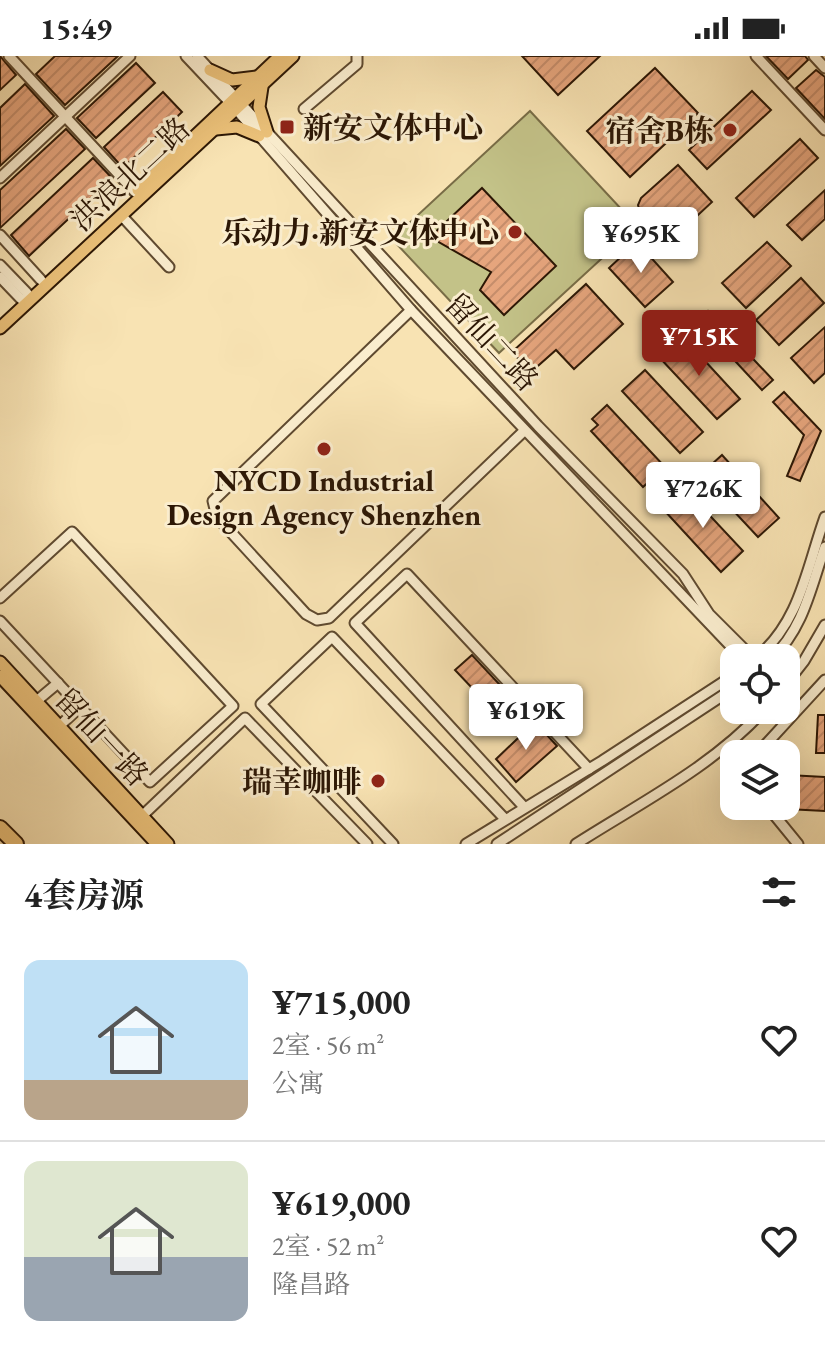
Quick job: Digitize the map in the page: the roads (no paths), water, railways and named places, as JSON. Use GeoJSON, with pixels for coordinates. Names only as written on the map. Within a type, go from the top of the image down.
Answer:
{"type":"FeatureCollection","features":[{"type":"Feature","properties":{"kind":"highway"},"geometry":{"type":"LineString","coordinates":[[0,828],[16,844]]}},
{"type":"Feature","properties":{"kind":"main road","name":"洪浪北二路"},"geometry":{"type":"LineString","coordinates":[[0,328],[41,280],[236,103],[280,56]]}},
{"type":"Feature","properties":{"kind":"main road","name":"洪浪北二路"},"geometry":{"type":"LineString","coordinates":[[260,80],[293,56]]}},
{"type":"Feature","properties":{"kind":"main road"},"geometry":{"type":"LineString","coordinates":[[210,70],[232,80],[260,80],[259,107],[263,134],[237,127],[212,131]]}},
{"type":"Feature","properties":{"kind":"main road","name":"洪浪北二路"},"geometry":{"type":"LineString","coordinates":[[0,319],[121,215],[212,131],[236,103]]}},
{"type":"Feature","properties":{"kind":"main road","name":"留仙一路"},"geometry":{"type":"LineString","coordinates":[[0,662],[33,704],[157,844]]}},
{"type":"Feature","properties":{"kind":"main road","name":"留仙一路"},"geometry":{"type":"LineString","coordinates":[[0,676],[33,704]]}},
{"type":"Feature","properties":{"kind":"main road","name":"留仙一路"},"geometry":{"type":"LineString","coordinates":[[56,729],[168,844]]}},
{"type":"Feature","properties":{"kind":"street"},"geometry":{"type":"LineString","coordinates":[[9,56],[135,192]]}},
{"type":"Feature","properties":{"kind":"street"},"geometry":{"type":"LineString","coordinates":[[0,178],[130,56]]}},
{"type":"Feature","properties":{"kind":"street","name":"留仙二路"},"geometry":{"type":"LineString","coordinates":[[186,56],[236,103]]}},
{"type":"Feature","properties":{"kind":"street","name":"留仙二路"},"geometry":{"type":"LineString","coordinates":[[197,56],[411,310],[728,644]]}},
{"type":"Feature","properties":{"kind":"street"},"geometry":{"type":"LineString","coordinates":[[304,109],[357,64],[357,56]]}},
{"type":"Feature","properties":{"kind":"street"},"geometry":{"type":"LineString","coordinates":[[756,56],[825,130]]}},
{"type":"Feature","properties":{"kind":"street"},"geometry":{"type":"LineString","coordinates":[[814,56],[825,68]]}},
{"type":"Feature","properties":{"kind":"street","name":"留仙二路"},"geometry":{"type":"LineString","coordinates":[[263,134],[516,404],[686,579],[709,614],[740,644]]}},
{"type":"Feature","properties":{"kind":"street"},"geometry":{"type":"LineString","coordinates":[[121,215],[169,267]]}},
{"type":"Feature","properties":{"kind":"street"},"geometry":{"type":"LineString","coordinates":[[0,235],[41,280]]}},
{"type":"Feature","properties":{"kind":"street"},"geometry":{"type":"LineString","coordinates":[[0,265],[25,298]]}},
{"type":"Feature","properties":{"kind":"street"},"geometry":{"type":"LineString","coordinates":[[0,277],[25,298]]}},
{"type":"Feature","properties":{"kind":"street"},"geometry":{"type":"LineString","coordinates":[[411,310],[213,501],[217,517],[306,614],[317,620],[329,618],[524,431]]}},
{"type":"Feature","properties":{"kind":"street"},"geometry":{"type":"LineString","coordinates":[[770,644],[777,638],[802,592],[825,517]]}},
{"type":"Feature","properties":{"kind":"street"},"geometry":{"type":"LineString","coordinates":[[0,598],[72,532],[233,706],[150,782],[0,621]]}},
{"type":"Feature","properties":{"kind":"street"},"geometry":{"type":"LineString","coordinates":[[785,644],[805,608],[825,547]]}},
{"type":"Feature","properties":{"kind":"street"},"geometry":{"type":"LineString","coordinates":[[524,807],[355,623],[407,574],[589,769]]}},
{"type":"Feature","properties":{"kind":"street"},"geometry":{"type":"LineString","coordinates":[[674,588],[686,579]]}},
{"type":"Feature","properties":{"kind":"street"},"geometry":{"type":"LineString","coordinates":[[800,666],[825,625]]}},
{"type":"Feature","properties":{"kind":"street"},"geometry":{"type":"LineString","coordinates":[[393,844],[261,704],[332,637],[505,819]]}},
{"type":"Feature","properties":{"kind":"street"},"geometry":{"type":"LineString","coordinates":[[770,740],[825,680]]}},
{"type":"Feature","properties":{"kind":"street"},"geometry":{"type":"LineString","coordinates":[[33,704],[58,683]]}},
{"type":"Feature","properties":{"kind":"street"},"geometry":{"type":"LineString","coordinates":[[466,844],[720,688]]}},
{"type":"Feature","properties":{"kind":"street"},"geometry":{"type":"LineString","coordinates":[[497,844],[720,689]]}},
{"type":"Feature","properties":{"kind":"street"},"geometry":{"type":"LineString","coordinates":[[56,729],[80,707]]}},
{"type":"Feature","properties":{"kind":"street"},"geometry":{"type":"LineString","coordinates":[[142,816],[245,718],[367,844]]}},
{"type":"Feature","properties":{"kind":"street"},"geometry":{"type":"LineString","coordinates":[[576,844],[699,766],[749,724]]}},
{"type":"Feature","properties":{"kind":"street"},"geometry":{"type":"LineString","coordinates":[[778,820],[798,844]]}},
{"type":"Feature","properties":{"kind":"place","name":"新安文体中心"},"geometry":{"type":"Point","coordinates":[287,127]}},
{"type":"Feature","properties":{"kind":"place","name":"宿舍B栋"},"geometry":{"type":"Point","coordinates":[730,130]}},
{"type":"Feature","properties":{"kind":"place","name":"乐动力·新安文体中心"},"geometry":{"type":"Point","coordinates":[515,232]}},
{"type":"Feature","properties":{"kind":"place","name":"NYCD Industrial Design Agency Shenzhen"},"geometry":{"type":"Point","coordinates":[324,449]}},
{"type":"Feature","properties":{"kind":"place","name":"瑞幸咖啡"},"geometry":{"type":"Point","coordinates":[378,781]}}]}
